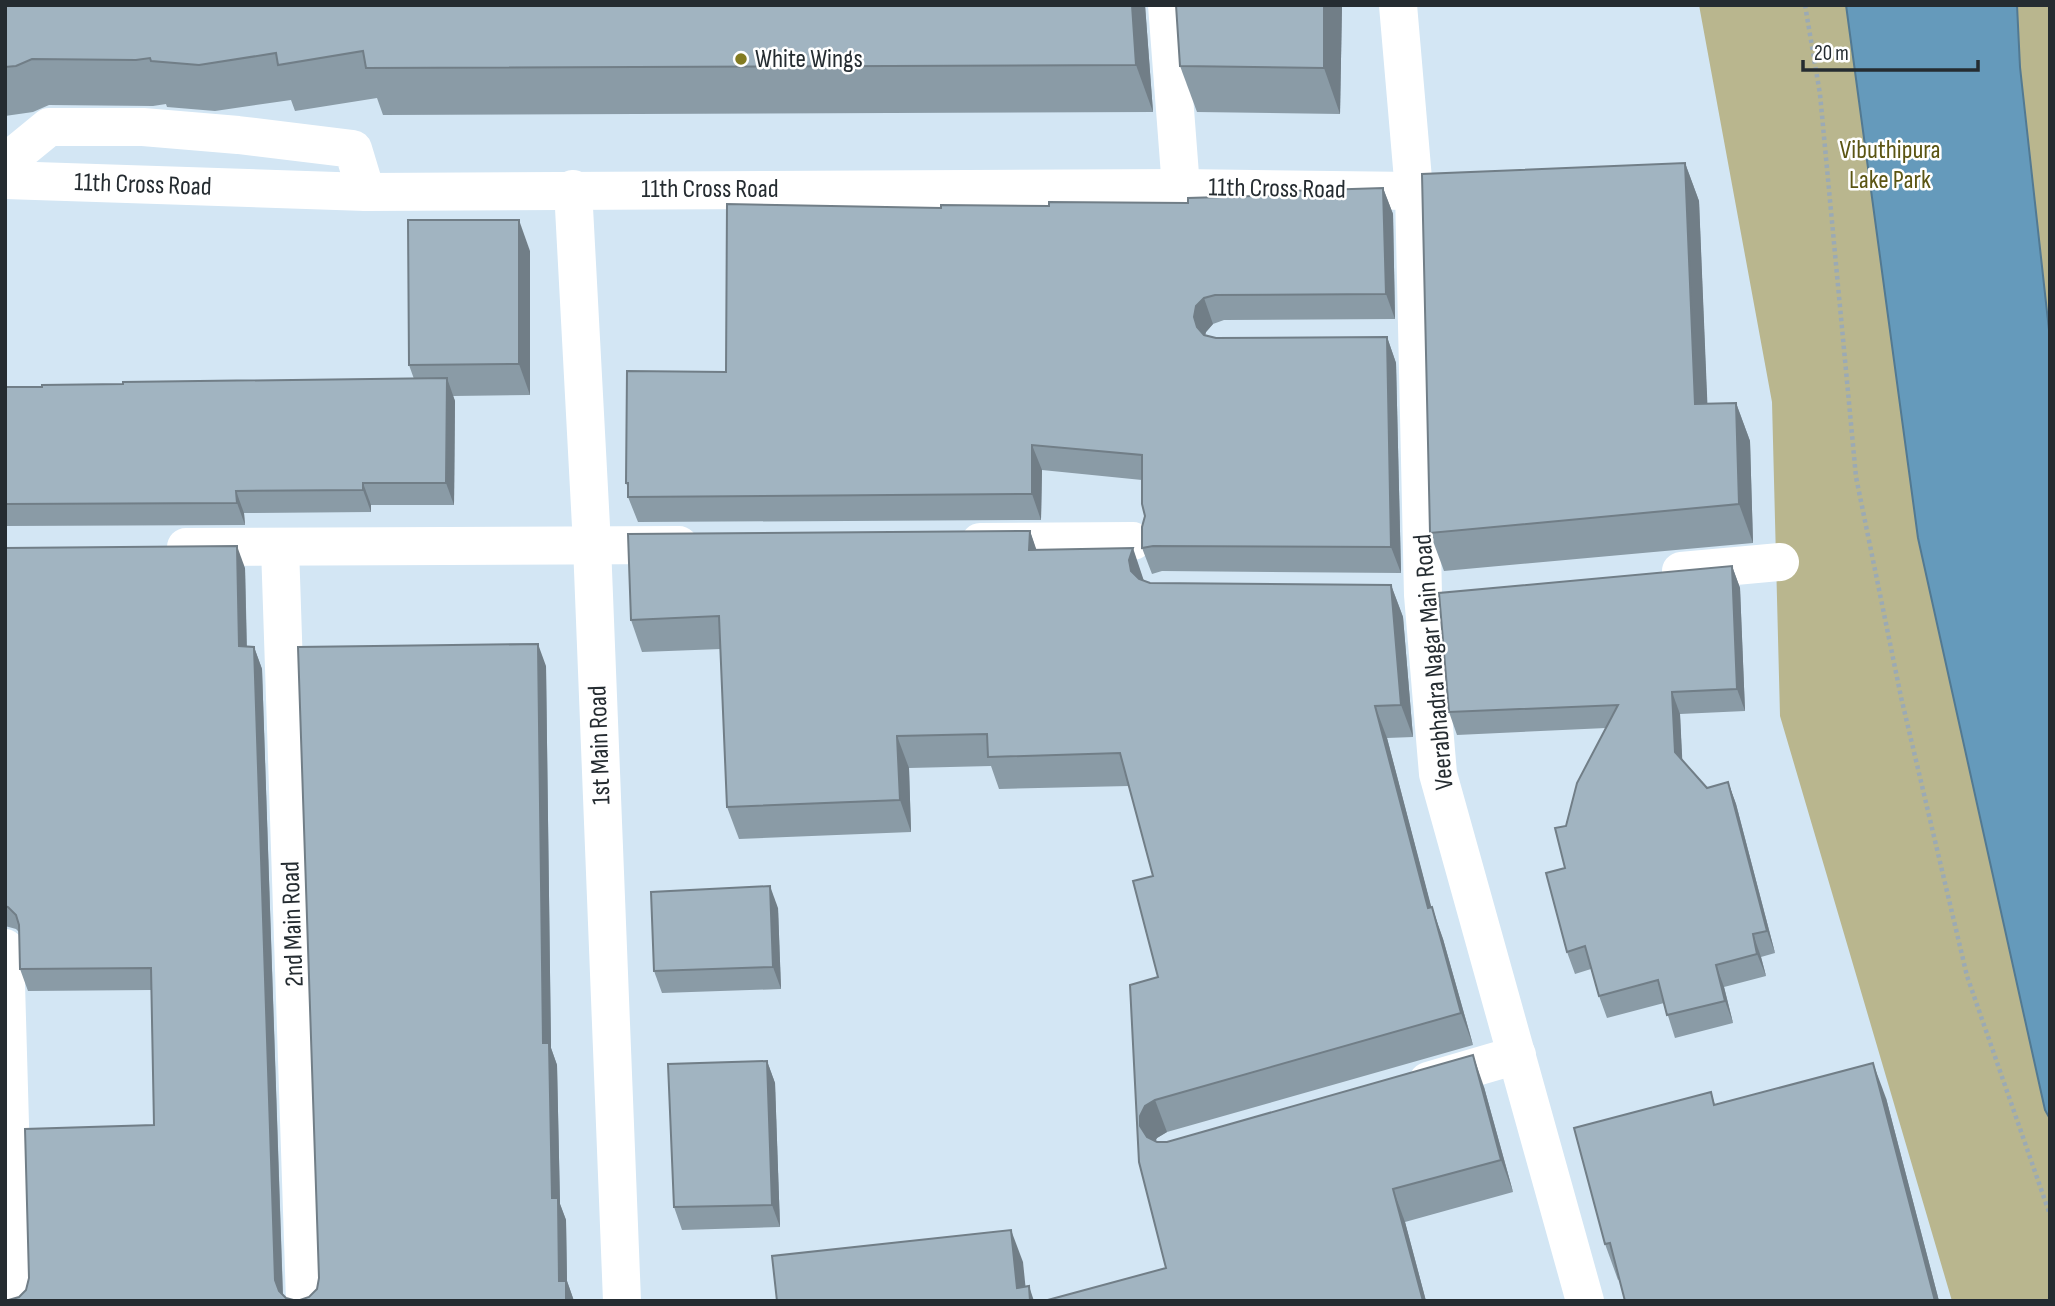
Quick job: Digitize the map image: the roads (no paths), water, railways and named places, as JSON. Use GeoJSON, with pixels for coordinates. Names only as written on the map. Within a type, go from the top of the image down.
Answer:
{"type":"FeatureCollection","features":[{"type":"Feature","properties":{"kind":"street"},"geometry":{"type":"LineString","coordinates":[[1167,5],[1181,188]]}},
{"type":"Feature","properties":{"kind":"street","name":"Veerabhadra Nagar Main Road"},"geometry":{"type":"LineString","coordinates":[[1398,5],[1414,191],[1403,341],[1437,594],[1438,774],[1585,1301]]}},
{"type":"Feature","properties":{"kind":"street"},"geometry":{"type":"LineString","coordinates":[[5,180],[16,154],[49,127],[143,127],[353,149],[366,192]]}},
{"type":"Feature","properties":{"kind":"street","name":"11th Cross Road"},"geometry":{"type":"LineString","coordinates":[[5,180],[366,192],[1181,188],[1414,191]]}},
{"type":"Feature","properties":{"kind":"street","name":"1st Main Road"},"geometry":{"type":"LineString","coordinates":[[573,189],[592,545],[622,1301]]}},
{"type":"Feature","properties":{"kind":"street"},"geometry":{"type":"LineString","coordinates":[[953,543],[1133,541]]}},
{"type":"Feature","properties":{"kind":"street"},"geometry":{"type":"LineString","coordinates":[[156,548],[717,544]]}},
{"type":"Feature","properties":{"kind":"street","name":"2nd Main Road"},"geometry":{"type":"LineString","coordinates":[[280,547],[305,1301]]}},
{"type":"Feature","properties":{"kind":"street"},"geometry":{"type":"LineString","coordinates":[[1643,575],[1780,562]]}},
{"type":"Feature","properties":{"kind":"street"},"geometry":{"type":"LineString","coordinates":[[1382,595],[1437,594]]}},
{"type":"Feature","properties":{"kind":"street"},"geometry":{"type":"LineString","coordinates":[[5,948],[11,1276]]}},
{"type":"Feature","properties":{"kind":"street"},"geometry":{"type":"LineString","coordinates":[[1398,1089],[1517,1055]]}},
{"type":"Feature","properties":{"kind":"water"},"geometry":{"type":"Polygon","coordinates":[[[1846,5],[2017,5],[2020,67],[2050,339],[2050,1119],[2045,1110],[1918,538],[1846,5]]]}},
{"type":"Feature","properties":{"kind":"place","name":"White Wings"},"geometry":{"type":"Point","coordinates":[741,59]}},
{"type":"Feature","properties":{"kind":"park label","name":"Vibuthipura Lake Park"},"geometry":{"type":"Point","coordinates":[1890,165]}}]}
